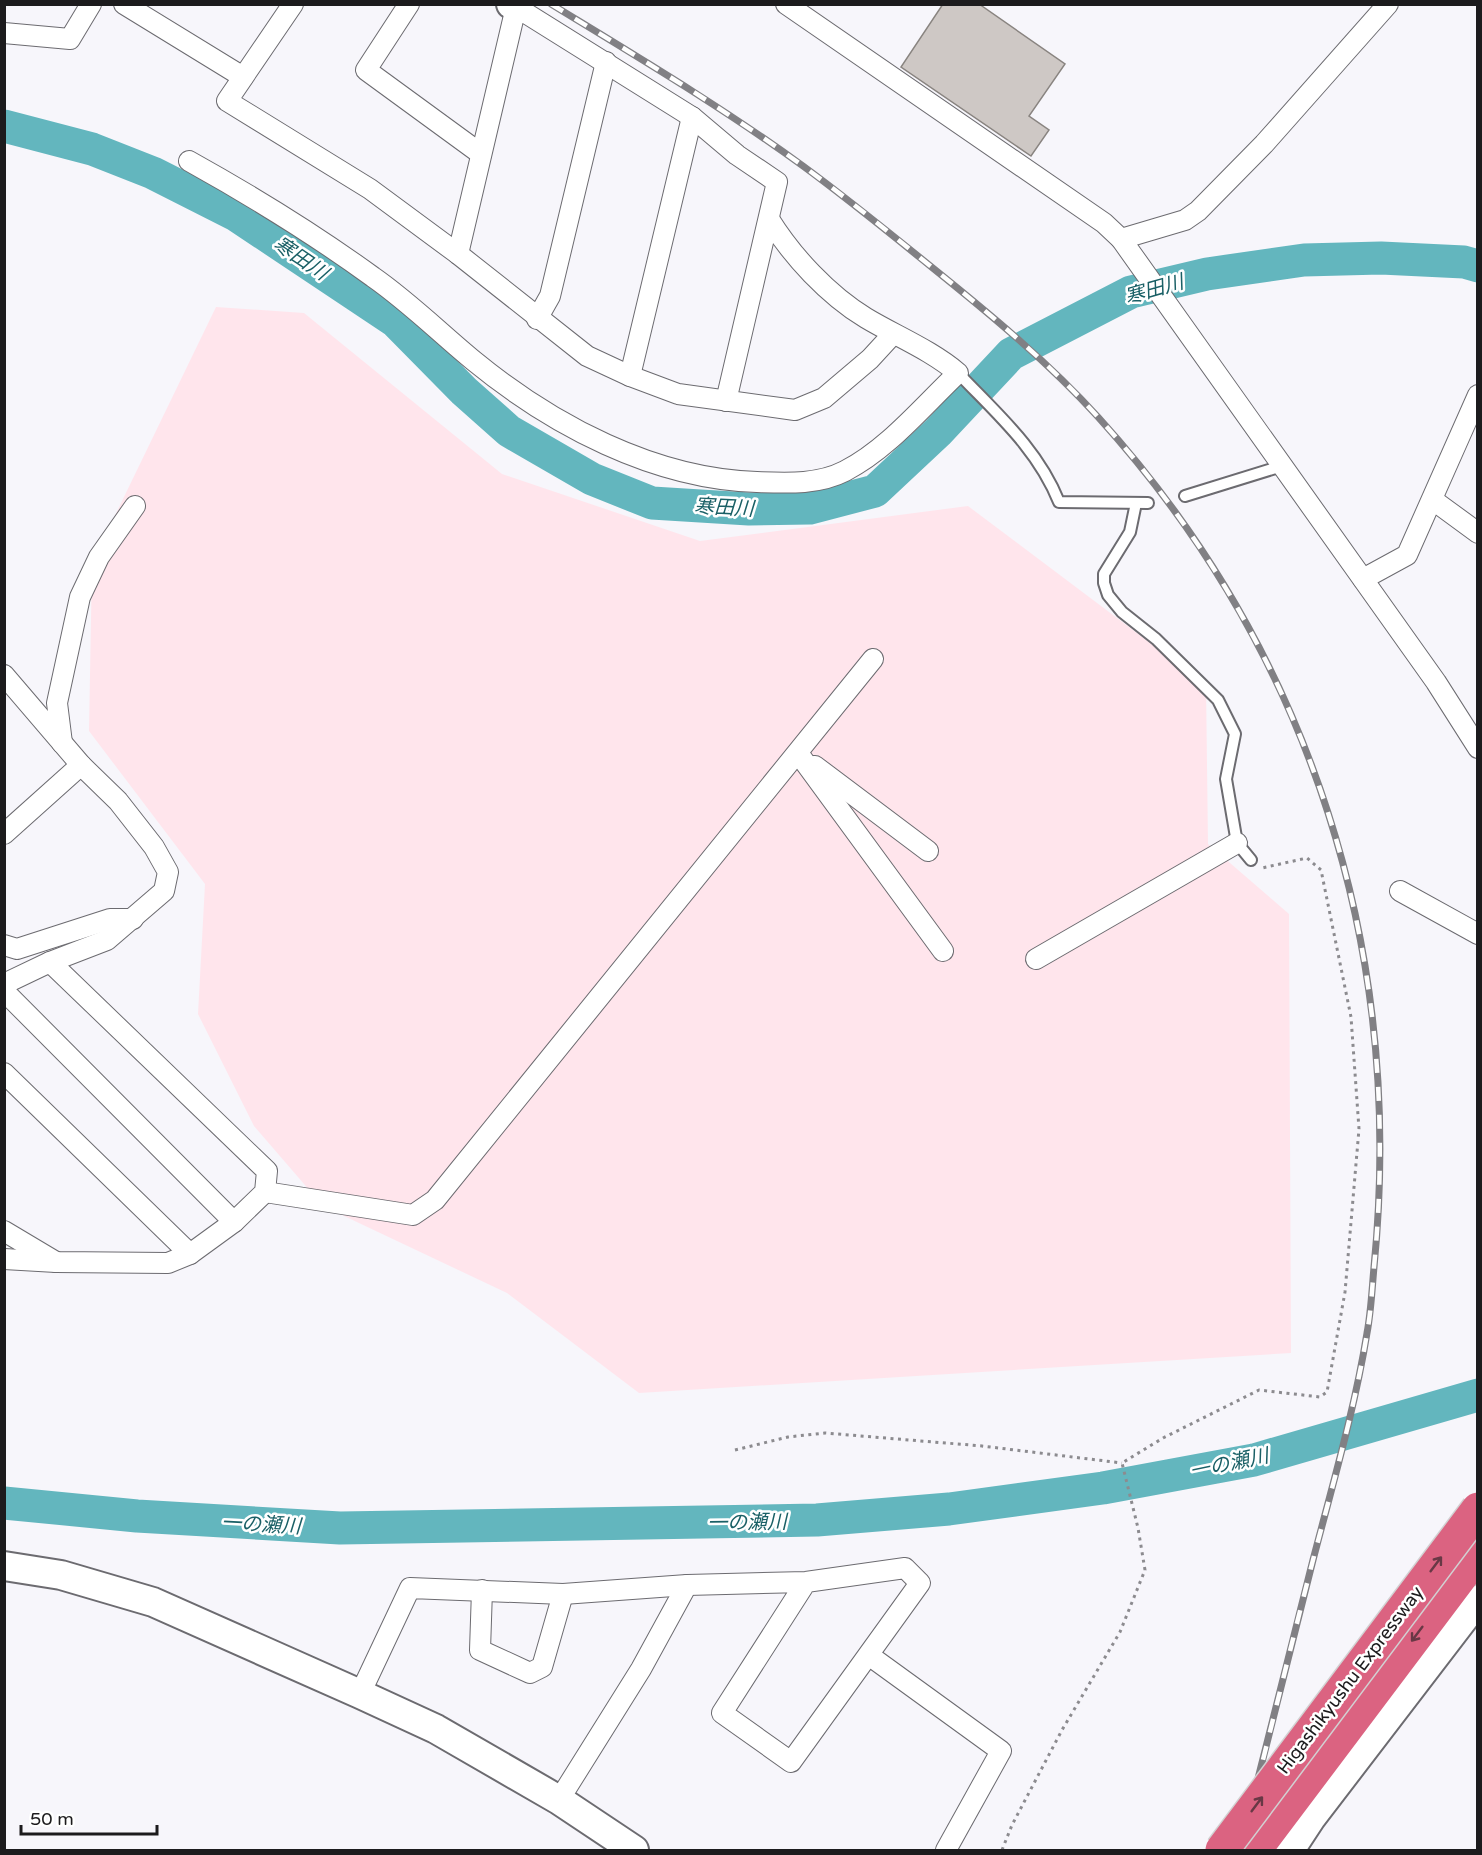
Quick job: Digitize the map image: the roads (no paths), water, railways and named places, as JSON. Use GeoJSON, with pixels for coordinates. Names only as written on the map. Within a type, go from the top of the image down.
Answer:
{"type":"FeatureCollection","features":[{"type":"Feature","properties":{"kind":"highway","name":"Higashikyushu Expressway"},"geometry":{"type":"LineString","coordinates":[[1222,1851],[1478,1509]]}},
{"type":"Feature","properties":{"kind":"highway","name":"Higashikyushu Expressway"},"geometry":{"type":"LineString","coordinates":[[1255,1851],[1478,1554]]}},
{"type":"Feature","properties":{"kind":"street"},"geometry":{"type":"LineString","coordinates":[[4,33],[70,39],[91,4]]}},
{"type":"Feature","properties":{"kind":"street"},"geometry":{"type":"LineString","coordinates":[[124,4],[243,77]]}},
{"type":"Feature","properties":{"kind":"street"},"geometry":{"type":"LineString","coordinates":[[293,4],[227,101],[370,189],[458,254],[537,319],[587,356],[630,376],[678,393],[795,410],[825,398],[870,359],[893,334]]}},
{"type":"Feature","properties":{"kind":"street"},"geometry":{"type":"LineString","coordinates":[[409,4],[366,70],[481,154]]}},
{"type":"Feature","properties":{"kind":"street"},"geometry":{"type":"LineString","coordinates":[[786,4],[1104,223],[1124,243],[1436,682],[1478,748]]}},
{"type":"Feature","properties":{"kind":"street"},"geometry":{"type":"LineString","coordinates":[[1124,243],[1185,220],[1198,211],[1264,144],[1388,4]]}},
{"type":"Feature","properties":{"kind":"street"},"geometry":{"type":"LineString","coordinates":[[458,254],[513,6],[692,117],[737,155],[777,182],[726,400]]}},
{"type":"Feature","properties":{"kind":"street"},"geometry":{"type":"LineString","coordinates":[[537,319],[550,296],[606,62]]}},
{"type":"Feature","properties":{"kind":"street"},"geometry":{"type":"LineString","coordinates":[[630,376],[692,117]]}},
{"type":"Feature","properties":{"kind":"street"},"geometry":{"type":"LineString","coordinates":[[189,161],[311,234],[374,278],[472,360],[521,396],[573,427],[671,469],[745,482],[802,483],[844,472],[892,435],[958,373],[944,361],[862,316],[831,292],[779,236],[769,219]]}},
{"type":"Feature","properties":{"kind":"street"},"geometry":{"type":"LineString","coordinates":[[1363,579],[1407,555],[1433,500],[1460,430],[1478,395]]}},
{"type":"Feature","properties":{"kind":"street"},"geometry":{"type":"LineString","coordinates":[[1433,500],[1478,533]]}},
{"type":"Feature","properties":{"kind":"street"},"geometry":{"type":"LineString","coordinates":[[62,743],[57,703],[80,597],[99,558],[135,506]]}},
{"type":"Feature","properties":{"kind":"street"},"geometry":{"type":"LineString","coordinates":[[265,1192],[413,1215],[435,1200],[873,659]]}},
{"type":"Feature","properties":{"kind":"street"},"geometry":{"type":"LineString","coordinates":[[4,675],[81,765],[118,801],[154,847],[168,872],[164,891],[107,940],[50,962],[4,984]]}},
{"type":"Feature","properties":{"kind":"street"},"geometry":{"type":"LineString","coordinates":[[798,753],[928,851]]}},
{"type":"Feature","properties":{"kind":"street"},"geometry":{"type":"LineString","coordinates":[[798,753],[943,951]]}},
{"type":"Feature","properties":{"kind":"street"},"geometry":{"type":"LineString","coordinates":[[4,834],[81,765]]}},
{"type":"Feature","properties":{"kind":"street"},"geometry":{"type":"LineString","coordinates":[[1036,959],[1237,843]]}},
{"type":"Feature","properties":{"kind":"street"},"geometry":{"type":"LineString","coordinates":[[1400,891],[1478,934]]}},
{"type":"Feature","properties":{"kind":"street"},"geometry":{"type":"LineString","coordinates":[[4,945],[17,949],[110,919],[133,919]]}},
{"type":"Feature","properties":{"kind":"street"},"geometry":{"type":"LineString","coordinates":[[4,1258],[56,1262],[168,1263],[190,1254],[234,1222],[265,1192],[267,1171],[50,962]]}},
{"type":"Feature","properties":{"kind":"street"},"geometry":{"type":"LineString","coordinates":[[4,991],[234,1222]]}},
{"type":"Feature","properties":{"kind":"street"},"geometry":{"type":"LineString","coordinates":[[4,1073],[190,1254]]}},
{"type":"Feature","properties":{"kind":"street"},"geometry":{"type":"LineString","coordinates":[[4,1231],[56,1262]]}},
{"type":"Feature","properties":{"kind":"street"},"geometry":{"type":"LineString","coordinates":[[4,1566],[61,1575],[153,1602],[360,1694],[436,1729],[559,1800],[634,1851]]}},
{"type":"Feature","properties":{"kind":"street"},"geometry":{"type":"LineString","coordinates":[[360,1694],[410,1588],[563,1594],[687,1585],[806,1582],[905,1569],[920,1583],[870,1656],[791,1762],[722,1713],[806,1582]]}},
{"type":"Feature","properties":{"kind":"street"},"geometry":{"type":"LineString","coordinates":[[559,1800],[641,1669],[687,1585]]}},
{"type":"Feature","properties":{"kind":"street"},"geometry":{"type":"LineString","coordinates":[[482,1590],[480,1650],[530,1673],[542,1667],[563,1594]]}},
{"type":"Feature","properties":{"kind":"street"},"geometry":{"type":"LineString","coordinates":[[1290,1851],[1311,1818],[1478,1600]]}},
{"type":"Feature","properties":{"kind":"street"},"geometry":{"type":"LineString","coordinates":[[870,1656],[1001,1751],[946,1851]]}},
{"type":"Feature","properties":{"kind":"lane"},"geometry":{"type":"LineString","coordinates":[[958,373],[1027,446],[1041,464],[1059,502],[1142,503],[1130,532],[1104,574],[1104,584],[1108,595],[1122,612],[1156,639],[1218,700],[1235,734],[1226,779],[1237,843],[1251,860]]}},
{"type":"Feature","properties":{"kind":"lane"},"geometry":{"type":"LineString","coordinates":[[1185,496],[1282,466]]}},
{"type":"Feature","properties":{"kind":"waterway","name":"寒田川"},"geometry":{"type":"LineString","coordinates":[[4,126],[92,149],[153,173],[236,215],[395,321],[464,391],[509,431],[592,479],[652,503],[749,509],[810,508],[875,491],[938,432],[1011,354],[1131,292],[1207,274],[1304,260],[1381,258],[1464,262],[1478,266]]}},
{"type":"Feature","properties":{"kind":"waterway","name":"一の瀬川"},"geometry":{"type":"LineString","coordinates":[[4,1503],[137,1516],[340,1528],[817,1520],[949,1509],[1103,1488],[1254,1460],[1478,1395]]}},
{"type":"Feature","properties":{"kind":"railway"},"geometry":{"type":"LineString","coordinates":[[551,4],[710,103],[820,178],[998,322],[1079,397],[1173,508],[1236,605],[1288,707],[1328,812],[1357,922],[1374,1034],[1380,1150],[1372,1292],[1362,1361],[1350,1419],[1240,1850]]}}]}
